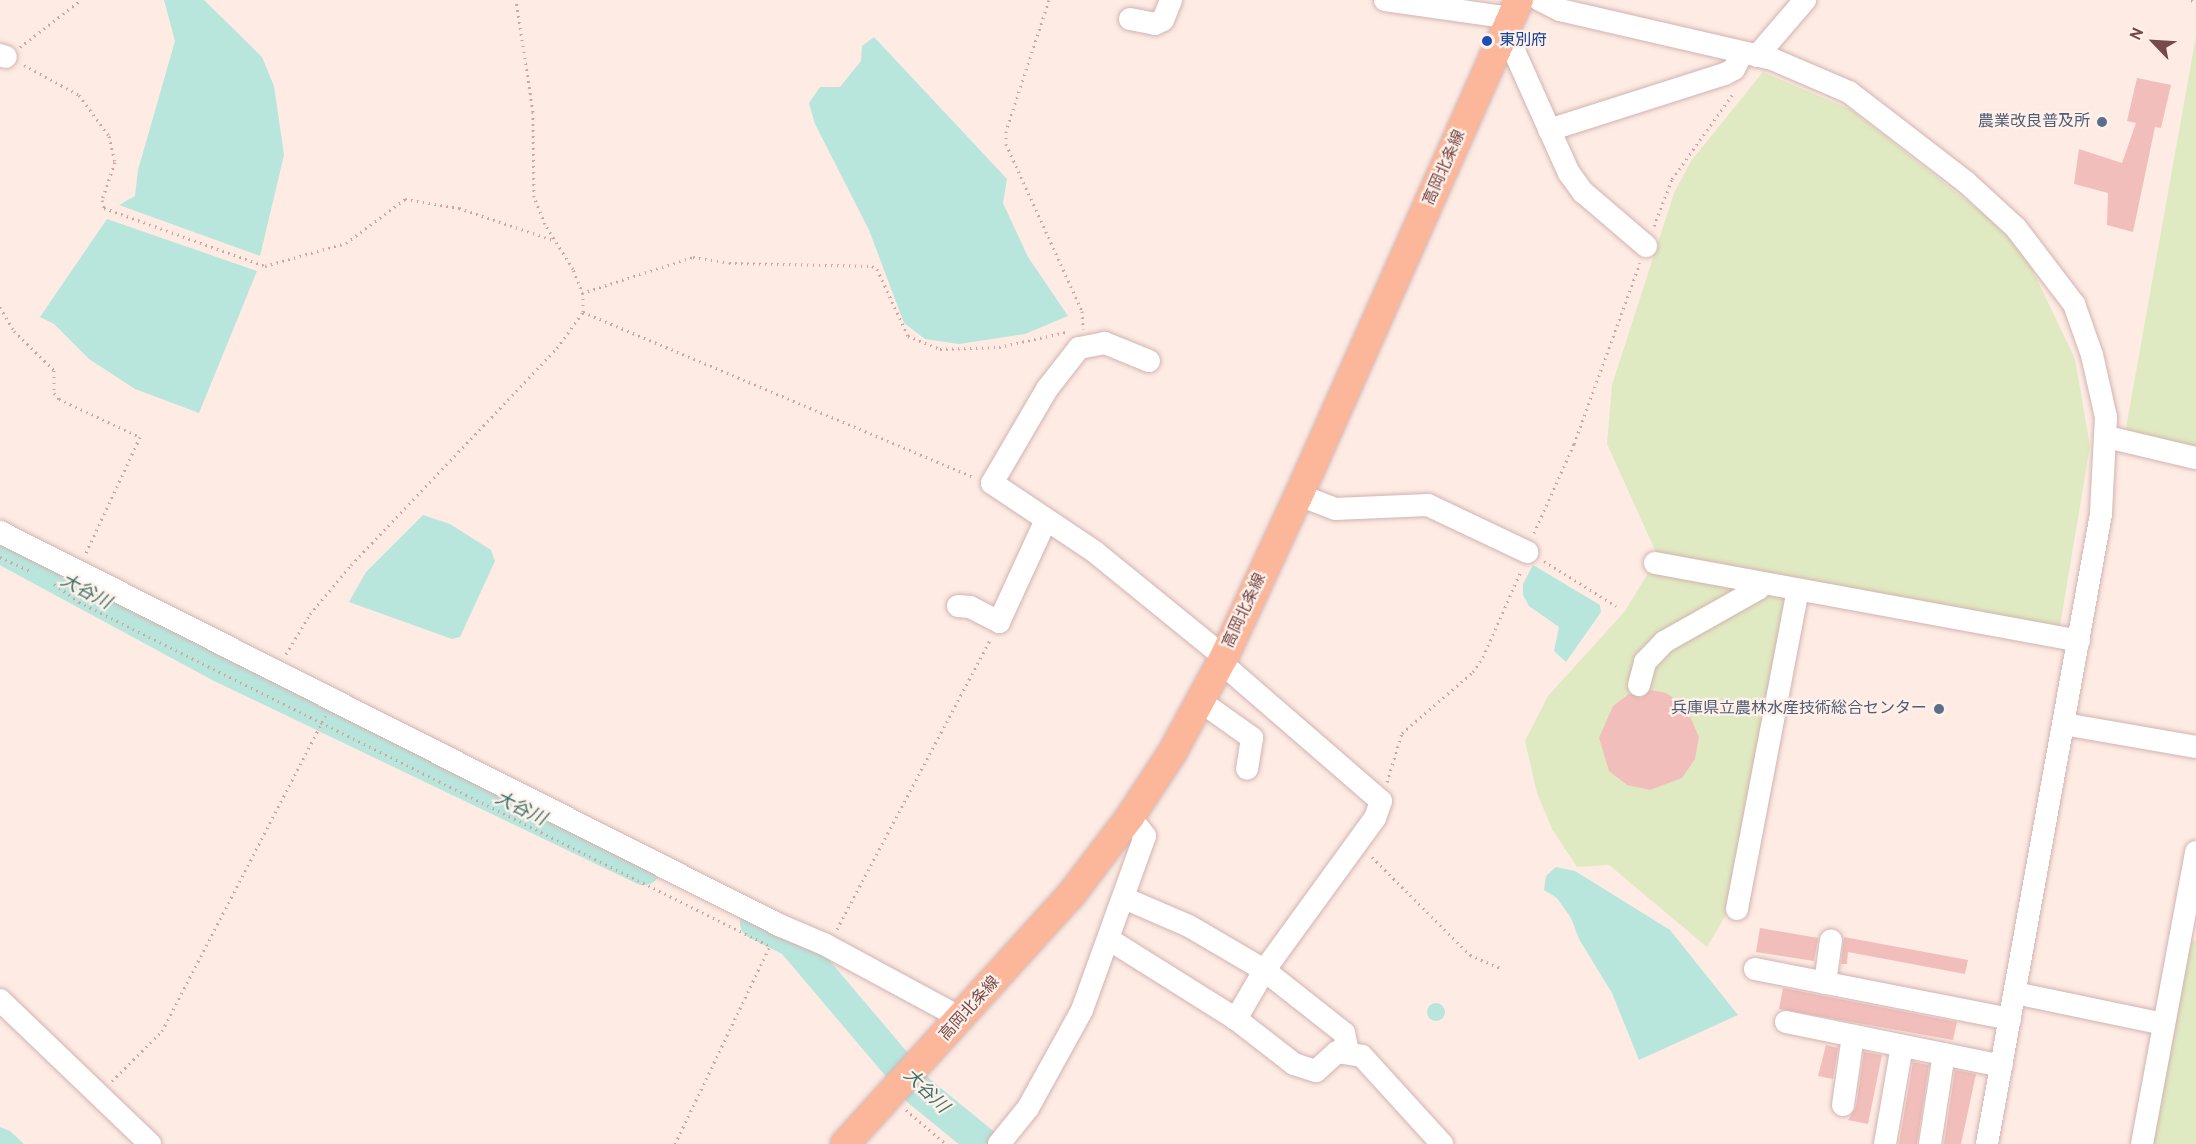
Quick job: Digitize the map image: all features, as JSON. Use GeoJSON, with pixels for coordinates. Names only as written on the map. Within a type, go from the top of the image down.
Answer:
{"type":"FeatureCollection","features":[{"type":"Feature","properties":{"kind":"main road","name":"高岡北条線"},"geometry":{"type":"LineString","coordinates":[[845,1144],[1056,913],[1130,817],[1200,701],[1221,662],[1299,495],[1516,9]]}},
{"type":"Feature","properties":{"kind":"street"},"geometry":{"type":"LineString","coordinates":[[1130,19],[1155,24],[1163,20],[1171,0]]}},
{"type":"Feature","properties":{"kind":"street"},"geometry":{"type":"LineString","coordinates":[[1385,0],[1516,9]]}},
{"type":"Feature","properties":{"kind":"street"},"geometry":{"type":"LineString","coordinates":[[1540,0],[1560,10],[1749,54],[1815,74],[1849,92],[1966,182],[2016,228],[2074,303],[2092,355],[2107,437],[2101,514],[1987,1144]]}},
{"type":"Feature","properties":{"kind":"street"},"geometry":{"type":"LineString","coordinates":[[1549,130],[1725,74],[1734,69],[1805,0]]}},
{"type":"Feature","properties":{"kind":"street"},"geometry":{"type":"LineString","coordinates":[[1499,45],[1515,53],[1569,173],[1583,192],[1646,246]]}},
{"type":"Feature","properties":{"kind":"street"},"geometry":{"type":"LineString","coordinates":[[1149,361],[1105,343],[1081,339],[1047,389],[992,483],[1045,522],[1095,552],[1382,801],[1357,843],[1264,970],[1236,1019]]}},
{"type":"Feature","properties":{"kind":"street"},"geometry":{"type":"LineString","coordinates":[[2107,437],[2196,458]]}},
{"type":"Feature","properties":{"kind":"street"},"geometry":{"type":"LineString","coordinates":[[1299,495],[1335,508],[1428,505],[1527,552]]}},
{"type":"Feature","properties":{"kind":"street"},"geometry":{"type":"LineString","coordinates":[[958,606],[970,607],[999,622],[1045,522]]}},
{"type":"Feature","properties":{"kind":"street"},"geometry":{"type":"LineString","coordinates":[[0,532],[828,946],[961,1018]]}},
{"type":"Feature","properties":{"kind":"street"},"geometry":{"type":"LineString","coordinates":[[1655,563],[2079,641]]}},
{"type":"Feature","properties":{"kind":"street"},"geometry":{"type":"LineString","coordinates":[[1639,685],[1645,662],[1664,642],[1758,589],[1760,583]]}},
{"type":"Feature","properties":{"kind":"street"},"geometry":{"type":"LineString","coordinates":[[1737,909],[1798,590]]}},
{"type":"Feature","properties":{"kind":"street"},"geometry":{"type":"LineString","coordinates":[[1200,701],[1252,738],[1247,769]]}},
{"type":"Feature","properties":{"kind":"street"},"geometry":{"type":"LineString","coordinates":[[2064,724],[2196,747]]}},
{"type":"Feature","properties":{"kind":"street"},"geometry":{"type":"LineString","coordinates":[[999,1144],[1028,1108],[1082,1010],[1110,940],[1145,836],[1130,817]]}},
{"type":"Feature","properties":{"kind":"street"},"geometry":{"type":"LineString","coordinates":[[2142,1144],[2164,1024],[2189,932],[2196,852]]}},
{"type":"Feature","properties":{"kind":"street"},"geometry":{"type":"LineString","coordinates":[[1124,898],[1188,926],[1264,970],[1344,1033],[1348,1052]]}},
{"type":"Feature","properties":{"kind":"street"},"geometry":{"type":"LineString","coordinates":[[1110,940],[1236,1019],[1294,1064],[1316,1071],[1337,1052],[1362,1056],[1442,1144]]}},
{"type":"Feature","properties":{"kind":"street"},"geometry":{"type":"LineString","coordinates":[[1824,983],[1831,940]]}},
{"type":"Feature","properties":{"kind":"street"},"geometry":{"type":"LineString","coordinates":[[1755,969],[2010,1019]]}},
{"type":"Feature","properties":{"kind":"street"},"geometry":{"type":"LineString","coordinates":[[2015,993],[2164,1024]]}},
{"type":"Feature","properties":{"kind":"street"},"geometry":{"type":"LineString","coordinates":[[0,1000],[150,1144]]}},
{"type":"Feature","properties":{"kind":"street"},"geometry":{"type":"LineString","coordinates":[[1786,1022],[2002,1066]]}},
{"type":"Feature","properties":{"kind":"street"},"geometry":{"type":"LineString","coordinates":[[1843,1105],[1853,1036]]}},
{"type":"Feature","properties":{"kind":"street"},"geometry":{"type":"LineString","coordinates":[[1885,1144],[1902,1046]]}},
{"type":"Feature","properties":{"kind":"street"},"geometry":{"type":"LineString","coordinates":[[1930,1144],[1944,1054]]}},
{"type":"Feature","properties":{"kind":"path"},"geometry":{"type":"LineString","coordinates":[[81,0],[3,56],[65,85],[92,110],[114,148],[115,162],[102,200],[104,208],[265,266],[346,243],[405,199],[459,208],[556,241]]}},
{"type":"Feature","properties":{"kind":"path"},"geometry":{"type":"LineString","coordinates":[[276,672],[310,614],[351,565],[557,348],[583,312],[582,293],[534,197],[532,112],[516,0]]}},
{"type":"Feature","properties":{"kind":"path"},"geometry":{"type":"LineString","coordinates":[[582,293],[693,257],[729,263],[872,266],[877,269],[908,336],[940,349],[999,347],[1081,339],[1082,311],[1006,144],[1006,131],[1049,0]]}},
{"type":"Feature","properties":{"kind":"path"},"geometry":{"type":"LineString","coordinates":[[2191,0],[2196,2]]}},
{"type":"Feature","properties":{"kind":"path"},"geometry":{"type":"LineString","coordinates":[[1382,801],[1397,742],[1473,672],[1491,644],[1527,552],[1574,444],[1672,179],[1738,87]]}},
{"type":"Feature","properties":{"kind":"path"},"geometry":{"type":"LineString","coordinates":[[0,307],[14,331],[54,370],[54,393],[59,399],[140,436],[77,571]]}},
{"type":"Feature","properties":{"kind":"path"},"geometry":{"type":"LineString","coordinates":[[583,312],[992,483]]}},
{"type":"Feature","properties":{"kind":"path"},"geometry":{"type":"LineString","coordinates":[[1527,552],[1616,606]]}},
{"type":"Feature","properties":{"kind":"path"},"geometry":{"type":"LineString","coordinates":[[0,557],[38,575]]}},
{"type":"Feature","properties":{"kind":"path"},"geometry":{"type":"LineString","coordinates":[[47,580],[79,602],[770,945],[675,1144]]}},
{"type":"Feature","properties":{"kind":"path"},"geometry":{"type":"LineString","coordinates":[[828,946],[999,622]]}},
{"type":"Feature","properties":{"kind":"path"},"geometry":{"type":"LineString","coordinates":[[98,1095],[162,1032],[324,719]]}},
{"type":"Feature","properties":{"kind":"path"},"geometry":{"type":"LineString","coordinates":[[1357,843],[1470,955],[1501,968]]}},
{"type":"Feature","properties":{"kind":"path"},"geometry":{"type":"LineString","coordinates":[[893,1093],[946,1144]]}},
{"type":"Feature","properties":{"kind":"green space"},"geometry":{"type":"Polygon","coordinates":[[[2196,36],[2196,449],[2131,437],[2126,428],[2196,36]]]}},
{"type":"Feature","properties":{"kind":"green space"},"geometry":{"type":"Polygon","coordinates":[[[1763,72],[1850,109],[1985,215],[2024,252],[2075,359],[2090,446],[2059,632],[1654,557],[1655,550],[1607,444],[1612,385],[1674,193],[1691,161],[1763,72]]]}},
{"type":"Feature","properties":{"kind":"green space"},"geometry":{"type":"Polygon","coordinates":[[[1650,570],[1788,596],[1730,908],[1707,947],[1609,865],[1577,867],[1552,829],[1537,793],[1525,741],[1548,696],[1625,611],[1650,570]]]}},
{"type":"Feature","properties":{"kind":"green space"},"geometry":{"type":"Polygon","coordinates":[[[2196,940],[2196,1144],[2150,1144],[2186,945],[2196,940]]]}},
{"type":"Feature","properties":{"kind":"water"},"geometry":{"type":"Polygon","coordinates":[[[164,0],[204,0],[262,57],[274,86],[284,155],[260,256],[119,205],[135,196],[138,170],[175,41],[164,0]]]}},
{"type":"Feature","properties":{"kind":"water"},"geometry":{"type":"Polygon","coordinates":[[[874,37],[1007,179],[1003,203],[1028,257],[1068,316],[1025,334],[959,344],[925,339],[904,323],[869,230],[815,124],[809,103],[820,87],[840,87],[861,61],[862,46],[874,37]]]}},
{"type":"Feature","properties":{"kind":"water"},"geometry":{"type":"Polygon","coordinates":[[[107,219],[257,271],[199,413],[135,389],[89,359],[54,324],[40,317],[107,219]]]}},
{"type":"Feature","properties":{"kind":"water"},"geometry":{"type":"Polygon","coordinates":[[[423,515],[450,524],[491,550],[495,561],[460,637],[452,639],[349,602],[366,572],[423,515]]]}},
{"type":"Feature","properties":{"kind":"water"},"geometry":{"type":"Polygon","coordinates":[[[1533,565],[1600,605],[1601,612],[1566,662],[1554,651],[1559,627],[1529,606],[1523,595],[1523,584],[1533,565]]]}},
{"type":"Feature","properties":{"kind":"water"},"geometry":{"type":"Polygon","coordinates":[[[1556,867],[1575,871],[1670,930],[1738,1015],[1639,1060],[1612,993],[1579,939],[1571,918],[1557,898],[1544,890],[1546,876],[1556,867]]]}},
{"type":"Feature","properties":{"kind":"water"},"geometry":{"type":"Polygon","coordinates":[[[1432,1003],[1440,1003],[1445,1008],[1443,1019],[1432,1021],[1427,1016],[1427,1008],[1432,1003]]]}},
{"type":"Feature","properties":{"kind":"water"},"geometry":{"type":"Polygon","coordinates":[[[0,1127],[10,1131],[24,1144],[0,1144],[0,1127]]]}},
{"type":"Feature","properties":{"kind":"building"},"geometry":{"type":"Polygon","coordinates":[[[2137,78],[2171,85],[2161,128],[2155,127],[2133,232],[2107,225],[2108,193],[2074,184],[2079,149],[2122,163],[2136,123],[2127,121],[2137,78]]]}},
{"type":"Feature","properties":{"kind":"building"},"geometry":{"type":"Polygon","coordinates":[[[1651,690],[1666,693],[1685,705],[1699,737],[1695,759],[1682,778],[1650,790],[1627,785],[1609,771],[1599,738],[1613,706],[1629,694],[1642,698],[1651,690]]]}},
{"type":"Feature","properties":{"kind":"building"},"geometry":{"type":"Polygon","coordinates":[[[1760,928],[1818,938],[1814,961],[1756,952],[1760,928]]]}},
{"type":"Feature","properties":{"kind":"building"},"geometry":{"type":"Polygon","coordinates":[[[1844,937],[1968,960],[1965,974],[1848,952],[1847,964],[1841,964],[1844,937]]]}},
{"type":"Feature","properties":{"kind":"building"},"geometry":{"type":"Polygon","coordinates":[[[1783,988],[1957,1022],[1953,1040],[1779,1009],[1783,988]]]}},
{"type":"Feature","properties":{"kind":"building"},"geometry":{"type":"Polygon","coordinates":[[[1826,1045],[1838,1048],[1833,1079],[1818,1076],[1826,1045]]]}},
{"type":"Feature","properties":{"kind":"building"},"geometry":{"type":"Polygon","coordinates":[[[1864,1052],[1882,1055],[1868,1124],[1848,1120],[1856,1107],[1864,1052]]]}},
{"type":"Feature","properties":{"kind":"building"},"geometry":{"type":"Polygon","coordinates":[[[1913,1062],[1929,1065],[1917,1144],[1899,1144],[1913,1062]]]}},
{"type":"Feature","properties":{"kind":"building"},"geometry":{"type":"Polygon","coordinates":[[[1955,1070],[1976,1074],[1961,1144],[1944,1144],[1955,1070]]]}},
{"type":"Feature","properties":{"kind":"waterway","name":"大谷川"},"geometry":{"type":"LineString","coordinates":[[0,547],[222,667],[644,869]]}},
{"type":"Feature","properties":{"kind":"waterway","name":"大谷川"},"geometry":{"type":"LineString","coordinates":[[756,923],[792,941],[919,1091],[984,1144]]}},
{"type":"Feature","properties":{"kind":"place","name":"東別府"},"geometry":{"type":"Point","coordinates":[1487,41]}},
{"type":"Feature","properties":{"kind":"place","name":"農業改良普及所"},"geometry":{"type":"Point","coordinates":[2102,122]}},
{"type":"Feature","properties":{"kind":"place","name":"兵庫県立農林水産技術総合センター"},"geometry":{"type":"Point","coordinates":[1939,709]}}]}
